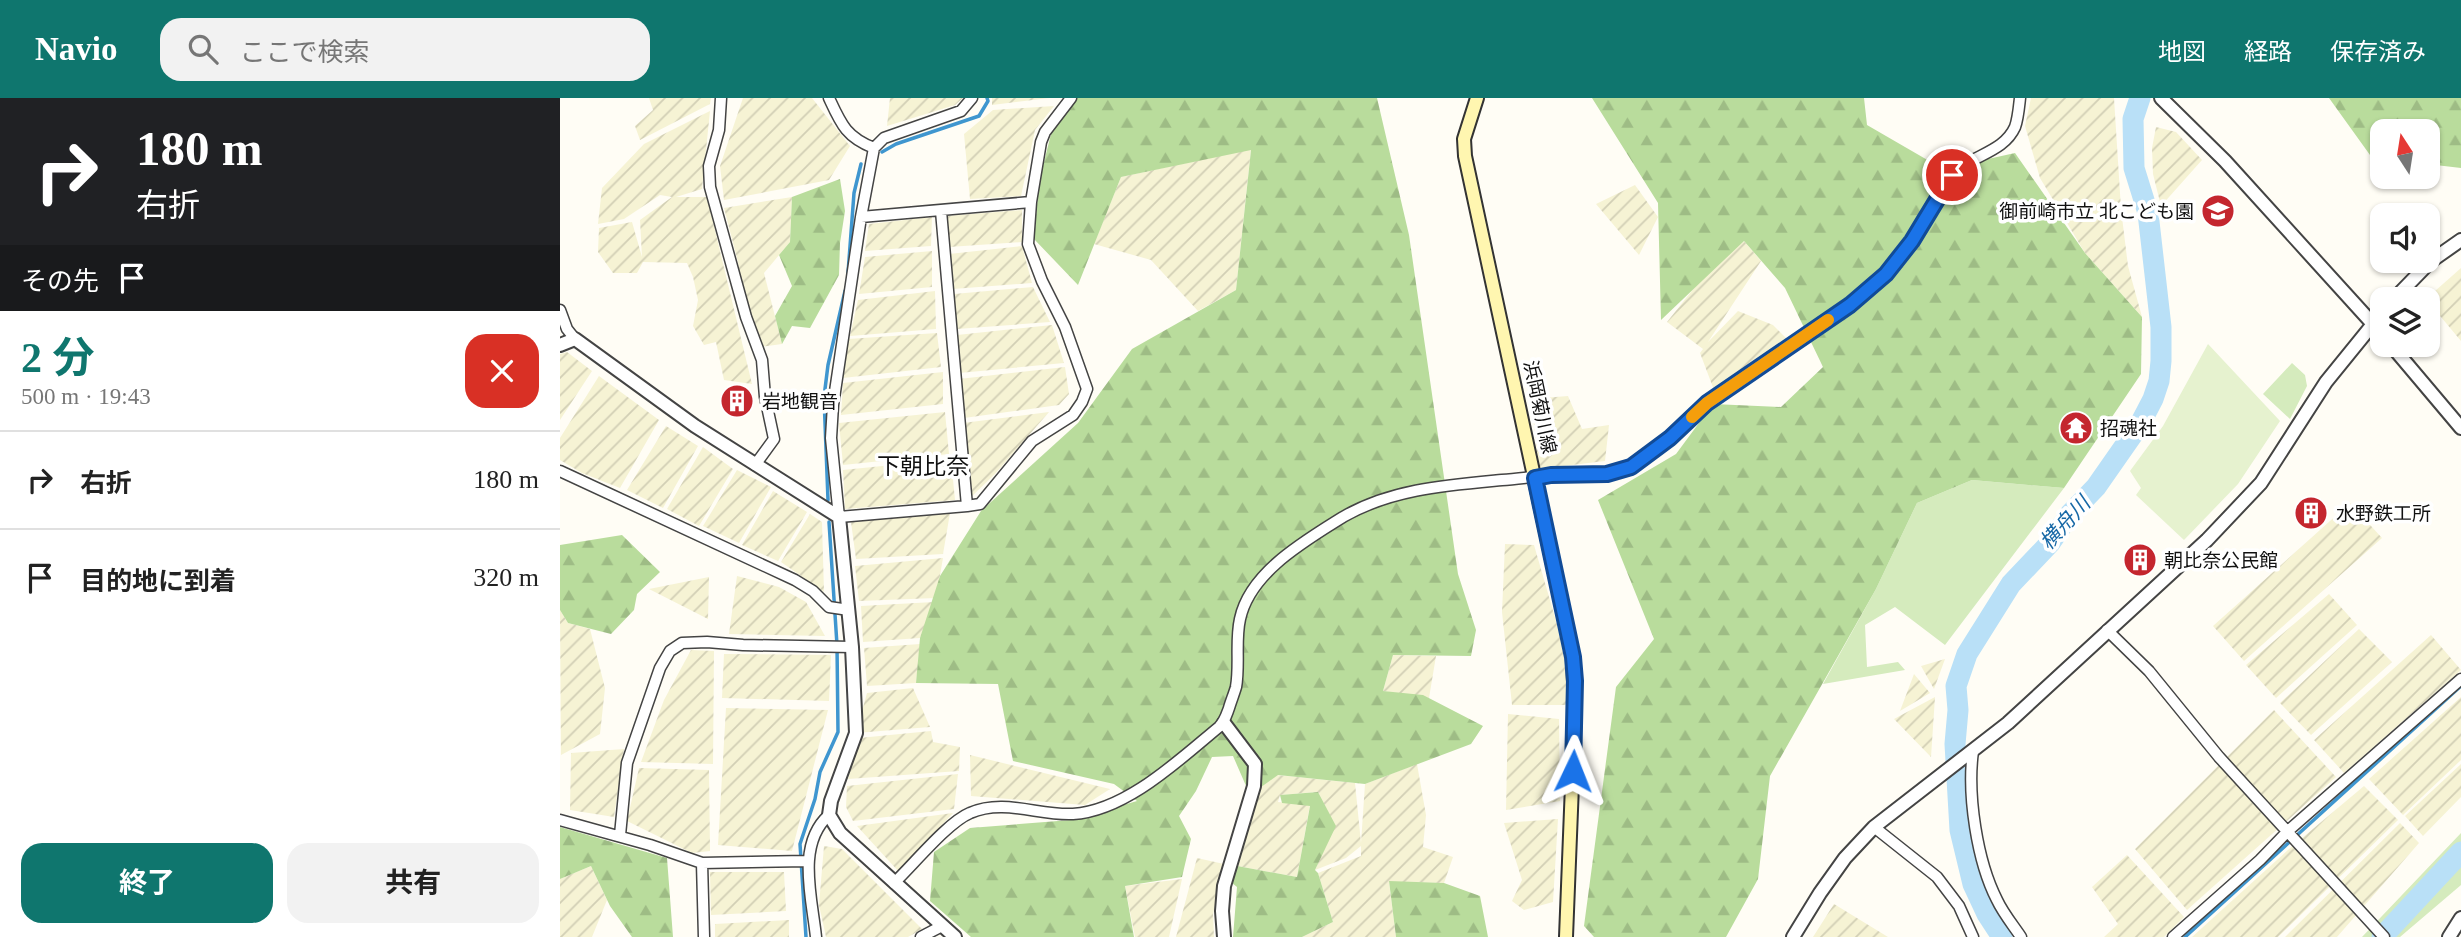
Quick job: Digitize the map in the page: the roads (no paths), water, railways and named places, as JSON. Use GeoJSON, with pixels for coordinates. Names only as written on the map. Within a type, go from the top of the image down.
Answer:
{"type":"FeatureCollection","features":[{"type":"Feature","properties":{"kind":"main road","name":"浜岡菊川線"},"geometry":{"type":"LineString","coordinates":[[1477,98],[1464,139],[1465,156],[1570,636],[1575,681],[1568,936]]}},
{"type":"Feature","properties":{"kind":"street"},"geometry":{"type":"LineString","coordinates":[[721,98],[719,130],[709,166],[710,187],[746,317],[762,360],[765,397],[774,439],[755,465]]}},
{"type":"Feature","properties":{"kind":"street"},"geometry":{"type":"LineString","coordinates":[[829,98],[841,124],[855,140],[874,148]]}},
{"type":"Feature","properties":{"kind":"street"},"geometry":{"type":"LineString","coordinates":[[955,937],[840,833],[829,815],[831,801],[856,733],[831,438],[833,405],[874,148],[884,138],[961,111],[972,98]]}},
{"type":"Feature","properties":{"kind":"street"},"geometry":{"type":"LineString","coordinates":[[560,310],[567,329],[575,339],[695,426],[839,517],[980,504],[1032,441],[1073,415],[1087,389],[1065,327],[1042,281],[1028,244],[1031,202],[1041,142],[1045,132],[1071,98]]}},
{"type":"Feature","properties":{"kind":"street"},"geometry":{"type":"LineString","coordinates":[[894,883],[937,839],[968,813],[996,806],[1072,814],[1092,811],[1140,789],[1224,723],[1236,686],[1240,618],[1254,588],[1265,573],[1305,541],[1359,508],[1380,499],[1455,484],[1551,475],[1607,474],[1631,467],[1670,438],[1707,403],[1850,305],[1886,274],[1912,241],[1952,175],[1966,163],[2003,142],[2015,127],[2020,98]]}},
{"type":"Feature","properties":{"kind":"street"},"geometry":{"type":"LineString","coordinates":[[2177,114],[2179,98]]}},
{"type":"Feature","properties":{"kind":"street"},"geometry":{"type":"LineString","coordinates":[[2162,99],[2225,161],[2370,321]]}},
{"type":"Feature","properties":{"kind":"street"},"geometry":{"type":"LineString","coordinates":[[862,217],[1031,202]]}},
{"type":"Feature","properties":{"kind":"street"},"geometry":{"type":"LineString","coordinates":[[940,211],[967,506]]}},
{"type":"Feature","properties":{"kind":"street"},"geometry":{"type":"LineString","coordinates":[[2405,287],[2431,261],[2461,240]]}},
{"type":"Feature","properties":{"kind":"street"},"geometry":{"type":"LineString","coordinates":[[1793,937],[1845,858],[1874,827],[2008,723],[2207,540],[2260,483],[2326,382],[2370,326]]}},
{"type":"Feature","properties":{"kind":"street"},"geometry":{"type":"LineString","coordinates":[[560,345],[575,339]]}},
{"type":"Feature","properties":{"kind":"street"},"geometry":{"type":"LineString","coordinates":[[2400,357],[2461,428]]}},
{"type":"Feature","properties":{"kind":"street"},"geometry":{"type":"LineString","coordinates":[[560,471],[795,580],[813,591],[829,607],[845,609]]}},
{"type":"Feature","properties":{"kind":"street"},"geometry":{"type":"LineString","coordinates":[[2107,630],[2149,671],[2219,757],[2384,937]]}},
{"type":"Feature","properties":{"kind":"street"},"geometry":{"type":"LineString","coordinates":[[620,835],[627,762],[660,668],[670,651],[682,643],[707,642],[848,647]]}},
{"type":"Feature","properties":{"kind":"street"},"geometry":{"type":"LineString","coordinates":[[2173,937],[2292,835],[2461,678]]}},
{"type":"Feature","properties":{"kind":"street"},"geometry":{"type":"LineString","coordinates":[[1224,723],[1255,764],[1254,786],[1224,886],[1224,937]]}},
{"type":"Feature","properties":{"kind":"street"},"geometry":{"type":"LineString","coordinates":[[1973,751],[1971,764],[1975,826],[1986,869],[1997,900],[2021,937]]}},
{"type":"Feature","properties":{"kind":"street"},"geometry":{"type":"LineString","coordinates":[[816,937],[802,861],[819,824],[829,815]]}},
{"type":"Feature","properties":{"kind":"street"},"geometry":{"type":"LineString","coordinates":[[560,820],[620,835],[702,863],[802,861]]}},
{"type":"Feature","properties":{"kind":"street"},"geometry":{"type":"LineString","coordinates":[[1874,827],[1937,877],[1959,906],[1973,937]]}},
{"type":"Feature","properties":{"kind":"street"},"geometry":{"type":"LineString","coordinates":[[702,863],[704,937]]}},
{"type":"Feature","properties":{"kind":"street"},"geometry":{"type":"LineString","coordinates":[[2449,937],[2461,918]]}},
{"type":"Feature","properties":{"kind":"street"},"geometry":{"type":"LineString","coordinates":[[921,937],[942,926]]}},
{"type":"Feature","properties":{"kind":"waterway"},"geometry":{"type":"LineString","coordinates":[[882,152],[896,144],[979,116],[988,101],[987,98]]}},
{"type":"Feature","properties":{"kind":"waterway","name":"横舟川"},"geometry":{"type":"LineString","coordinates":[[2002,937],[1987,914],[1973,884],[1960,830],[1955,744],[1958,710],[1956,686],[1967,654],[2011,584],[2050,543],[2070,514],[2096,487],[2140,424],[2159,381],[2161,327],[2148,213],[2134,168],[2133,119],[2140,98]]}},
{"type":"Feature","properties":{"kind":"waterway"},"geometry":{"type":"LineString","coordinates":[[848,273],[854,193],[861,164]]}},
{"type":"Feature","properties":{"kind":"waterway"},"geometry":{"type":"LineString","coordinates":[[828,500],[824,397],[828,365],[845,291]]}},
{"type":"Feature","properties":{"kind":"waterway"},"geometry":{"type":"LineString","coordinates":[[806,937],[800,844],[815,799],[820,772],[838,732],[837,645],[829,522]]}},
{"type":"Feature","properties":{"kind":"waterway"},"geometry":{"type":"LineString","coordinates":[[2185,937],[2461,686]]}},
{"type":"Feature","properties":{"kind":"waterway"},"geometry":{"type":"LineString","coordinates":[[2382,937],[2461,852]]}},
{"type":"Feature","properties":{"kind":"place","name":"御前崎市立 北こども園"},"geometry":{"type":"Point","coordinates":[2218,211]}},
{"type":"Feature","properties":{"kind":"place","name":"岩地観音"},"geometry":{"type":"Point","coordinates":[737,401]}},
{"type":"Feature","properties":{"kind":"place","name":"招魂社"},"geometry":{"type":"Point","coordinates":[2076,428]}},
{"type":"Feature","properties":{"kind":"place","name":"水野鉄工所"},"geometry":{"type":"Point","coordinates":[2311,513]}},
{"type":"Feature","properties":{"kind":"place","name":"朝比奈公民館"},"geometry":{"type":"Point","coordinates":[2140,560]}},
{"type":"Feature","properties":{"kind":"district","name":"下朝比奈"},"geometry":{"type":"Point","coordinates":[923,466]}}]}
